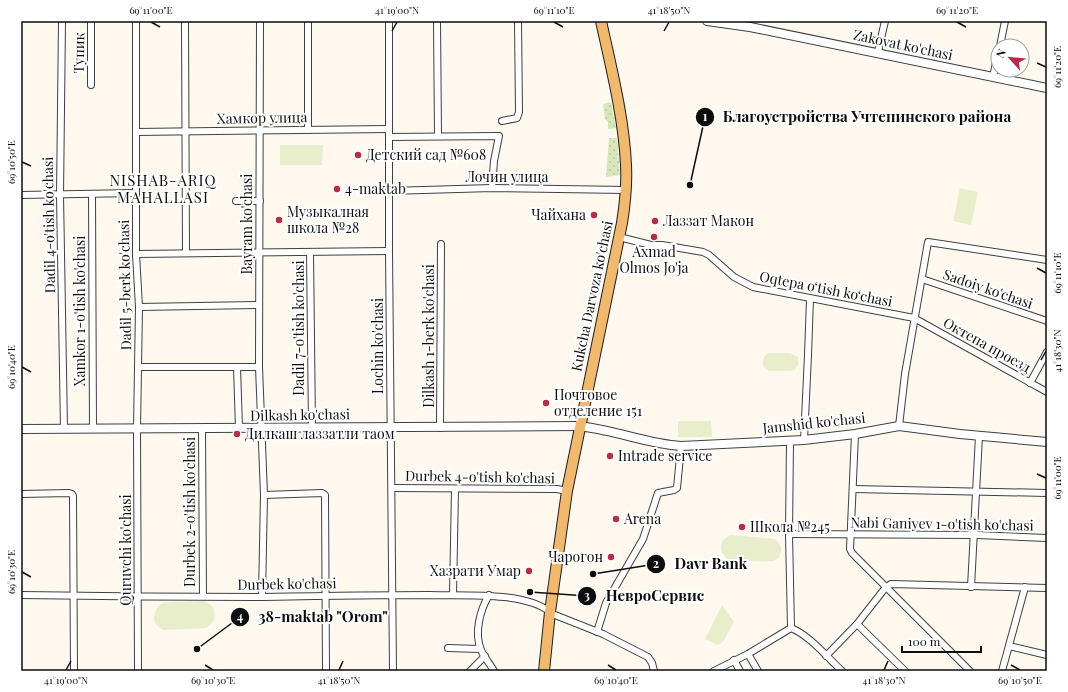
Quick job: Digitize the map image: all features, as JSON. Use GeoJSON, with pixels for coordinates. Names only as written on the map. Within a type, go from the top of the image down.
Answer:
{"type":"FeatureCollection","features":[{"type":"Feature","properties":{"kind":"main road","name":"Kukcha Darvoza ko'chasi"},"geometry":{"type":"LineString","coordinates":[[601,21],[624,134],[629,190]]}},
{"type":"Feature","properties":{"kind":"main road","name":"Kukcha Darvoza ko'chasi"},"geometry":{"type":"LineString","coordinates":[[544,671],[570,491],[622,238],[632,166],[629,134],[607,21]]}},
{"type":"Feature","properties":{"kind":"main road","name":"Kukcha Darvoza ko'chasi"},"geometry":{"type":"LineString","coordinates":[[550,671],[552,613]]}},
{"type":"Feature","properties":{"kind":"street","name":"Dadil 4-o'tish ko'chasi"},"geometry":{"type":"LineString","coordinates":[[62,21],[60,195],[64,429]]}},
{"type":"Feature","properties":{"kind":"street","name":"Тупик"},"geometry":{"type":"LineString","coordinates":[[91,85],[92,21]]}},
{"type":"Feature","properties":{"kind":"street","name":"Dadil 5-berk ko'chasi"},"geometry":{"type":"LineString","coordinates":[[136,21],[136,254],[139,307],[137,429]]}},
{"type":"Feature","properties":{"kind":"street"},"geometry":{"type":"LineString","coordinates":[[185,21],[186,253]]}},
{"type":"Feature","properties":{"kind":"street","name":"Bayram ko'chasi"},"geometry":{"type":"LineString","coordinates":[[260,21],[259,367],[264,495],[262,597]]}},
{"type":"Feature","properties":{"kind":"street"},"geometry":{"type":"LineString","coordinates":[[308,21],[308,130]]}},
{"type":"Feature","properties":{"kind":"street","name":"Lochin ko'chasi"},"geometry":{"type":"LineString","coordinates":[[389,21],[388,137],[393,671]]}},
{"type":"Feature","properties":{"kind":"street"},"geometry":{"type":"LineString","coordinates":[[437,21],[438,136]]}},
{"type":"Feature","properties":{"kind":"street"},"geometry":{"type":"LineString","coordinates":[[502,120],[517,118],[519,112],[518,21]]}},
{"type":"Feature","properties":{"kind":"street","name":"Zakovat ko'chasi"},"geometry":{"type":"LineString","coordinates":[[707,21],[750,24],[990,76]]}},
{"type":"Feature","properties":{"kind":"street"},"geometry":{"type":"LineString","coordinates":[[878,52],[885,21]]}},
{"type":"Feature","properties":{"kind":"street"},"geometry":{"type":"LineString","coordinates":[[1002,38],[1005,21]]}},
{"type":"Feature","properties":{"kind":"street","name":"Zakovat ko'chasi"},"geometry":{"type":"LineString","coordinates":[[998,78],[1047,88]]}},
{"type":"Feature","properties":{"kind":"street","name":"Хамкор улица"},"geometry":{"type":"LineString","coordinates":[[136,132],[389,129]]}},
{"type":"Feature","properties":{"kind":"street"},"geometry":{"type":"LineString","coordinates":[[388,137],[499,136],[494,161],[492,188]]}},
{"type":"Feature","properties":{"kind":"street","name":"Лочин улица"},"geometry":{"type":"LineString","coordinates":[[389,191],[492,188],[629,190]]}},
{"type":"Feature","properties":{"kind":"street"},"geometry":{"type":"LineString","coordinates":[[21,195],[136,193]]}},
{"type":"Feature","properties":{"kind":"street","name":"Xamkor 1-o'tish ko'chasi"},"geometry":{"type":"LineString","coordinates":[[92,194],[93,428]]}},
{"type":"Feature","properties":{"kind":"street"},"geometry":{"type":"LineString","coordinates":[[236,201],[260,201]]}},
{"type":"Feature","properties":{"kind":"street","name":"Oqtepa oʻtish koʻchasi"},"geometry":{"type":"LineString","coordinates":[[622,238],[651,245],[662,245],[702,252],[709,255],[734,277],[753,287],[914,318]]}},
{"type":"Feature","properties":{"kind":"street"},"geometry":{"type":"LineString","coordinates":[[899,426],[914,318],[928,242],[1047,260]]}},
{"type":"Feature","properties":{"kind":"street","name":"Dilkash 1-berk ko'chasi"},"geometry":{"type":"LineString","coordinates":[[440,428],[441,244]]}},
{"type":"Feature","properties":{"kind":"street"},"geometry":{"type":"LineString","coordinates":[[136,254],[389,251]]}},
{"type":"Feature","properties":{"kind":"street","name":"Dadil 7-o'tish ko'chasi"},"geometry":{"type":"LineString","coordinates":[[310,252],[312,427]]}},
{"type":"Feature","properties":{"kind":"street","name":"Sadoiy ko'chasi"},"geometry":{"type":"LineString","coordinates":[[922,279],[1047,321]]}},
{"type":"Feature","properties":{"kind":"street"},"geometry":{"type":"LineString","coordinates":[[804,440],[810,298]]}},
{"type":"Feature","properties":{"kind":"street"},"geometry":{"type":"LineString","coordinates":[[139,307],[259,305]]}},
{"type":"Feature","properties":{"kind":"street","name":"Октепа проезд"},"geometry":{"type":"LineString","coordinates":[[914,318],[1047,392]]}},
{"type":"Feature","properties":{"kind":"street"},"geometry":{"type":"LineString","coordinates":[[1030,383],[1047,352]]}},
{"type":"Feature","properties":{"kind":"street"},"geometry":{"type":"LineString","coordinates":[[139,367],[259,367]]}},
{"type":"Feature","properties":{"kind":"street"},"geometry":{"type":"LineString","coordinates":[[237,367],[239,428]]}},
{"type":"Feature","properties":{"kind":"street","name":"Jamshid ko'chasi"},"geometry":{"type":"LineString","coordinates":[[582,427],[601,429],[666,445],[681,446],[804,440],[855,434],[899,426],[979,436],[1047,442]]}},
{"type":"Feature","properties":{"kind":"street","name":"Dilkash ko'chasi"},"geometry":{"type":"LineString","coordinates":[[21,429],[582,427]]}},
{"type":"Feature","properties":{"kind":"street","name":"Durbek 2-o'tish ko'chasi"},"geometry":{"type":"LineString","coordinates":[[202,428],[203,596]]}},
{"type":"Feature","properties":{"kind":"street","name":"Quruvchi ko'chasi"},"geometry":{"type":"LineString","coordinates":[[137,429],[138,671]]}},
{"type":"Feature","properties":{"kind":"street"},"geometry":{"type":"LineString","coordinates":[[855,434],[852,535],[850,549],[852,553],[886,588],[970,671]]}},
{"type":"Feature","properties":{"kind":"street"},"geometry":{"type":"LineString","coordinates":[[971,587],[975,536],[979,436]]}},
{"type":"Feature","properties":{"kind":"street"},"geometry":{"type":"LineString","coordinates":[[790,441],[789,534],[791,628]]}},
{"type":"Feature","properties":{"kind":"street"},"geometry":{"type":"LineString","coordinates":[[597,632],[606,603],[643,539],[658,493],[677,488],[681,446]]}},
{"type":"Feature","properties":{"kind":"street","name":"Durbek 4-o'tish ko'chasi"},"geometry":{"type":"LineString","coordinates":[[392,488],[557,489],[570,491]]}},
{"type":"Feature","properties":{"kind":"street"},"geometry":{"type":"LineString","coordinates":[[453,596],[455,489]]}},
{"type":"Feature","properties":{"kind":"street"},"geometry":{"type":"LineString","coordinates":[[853,489],[1047,493]]}},
{"type":"Feature","properties":{"kind":"street"},"geometry":{"type":"LineString","coordinates":[[264,495],[322,493],[325,495],[326,671]]}},
{"type":"Feature","properties":{"kind":"street"},"geometry":{"type":"LineString","coordinates":[[21,494],[72,494],[73,496],[74,671]]}},
{"type":"Feature","properties":{"kind":"street","name":"Nabi Ganiyev 1-o'tish ko'chasi"},"geometry":{"type":"LineString","coordinates":[[789,534],[1047,538]]}},
{"type":"Feature","properties":{"kind":"street"},"geometry":{"type":"LineString","coordinates":[[826,656],[857,624],[886,588],[891,584],[1047,588]]}},
{"type":"Feature","properties":{"kind":"street"},"geometry":{"type":"LineString","coordinates":[[1002,671],[1025,588]]}},
{"type":"Feature","properties":{"kind":"street","name":"Durbek ko'chasi"},"geometry":{"type":"LineString","coordinates":[[21,596],[262,597],[326,595],[488,595],[519,600],[543,607],[552,613],[597,632],[648,657],[652,662],[654,671]]}},
{"type":"Feature","properties":{"kind":"street"},"geometry":{"type":"LineString","coordinates":[[488,595],[479,619],[478,634],[480,649],[494,671]]}},
{"type":"Feature","properties":{"kind":"street"},"geometry":{"type":"LineString","coordinates":[[857,624],[905,671]]}},
{"type":"Feature","properties":{"kind":"street"},"geometry":{"type":"LineString","coordinates":[[714,671],[748,654],[791,628],[797,630],[807,638],[841,671]]}},
{"type":"Feature","properties":{"kind":"street"},"geometry":{"type":"LineString","coordinates":[[1009,646],[1047,655]]}},
{"type":"Feature","properties":{"kind":"street"},"geometry":{"type":"LineString","coordinates":[[448,648],[480,649]]}},
{"type":"Feature","properties":{"kind":"street"},"geometry":{"type":"LineString","coordinates":[[748,654],[758,671]]}},
{"type":"Feature","properties":{"kind":"street"},"geometry":{"type":"LineString","coordinates":[[470,671],[485,656]]}},
{"type":"Feature","properties":{"kind":"street"},"geometry":{"type":"LineString","coordinates":[[734,660],[740,671]]}},
{"type":"Feature","properties":{"kind":"green space"},"geometry":{"type":"Polygon","coordinates":[[[611,102],[616,128],[608,129],[608,122],[605,119],[603,104],[611,102]]]}},
{"type":"Feature","properties":{"kind":"green space"},"geometry":{"type":"Polygon","coordinates":[[[609,138],[617,138],[620,175],[606,177],[609,138]]]}},
{"type":"Feature","properties":{"kind":"green space"},"geometry":{"type":"Polygon","coordinates":[[[280,145],[323,145],[322,165],[280,165],[280,145]]]}},
{"type":"Feature","properties":{"kind":"green space"},"geometry":{"type":"Polygon","coordinates":[[[960,188],[978,192],[971,225],[953,221],[960,188]]]}},
{"type":"Feature","properties":{"kind":"green space"},"geometry":{"type":"Polygon","coordinates":[[[768,353],[792,354],[798,357],[798,365],[795,370],[769,371],[763,367],[764,358],[768,353]]]}},
{"type":"Feature","properties":{"kind":"green space"},"geometry":{"type":"Polygon","coordinates":[[[678,421],[711,421],[712,437],[678,437],[678,421]]]}},
{"type":"Feature","properties":{"kind":"green space"},"geometry":{"type":"Polygon","coordinates":[[[730,535],[775,539],[780,544],[781,554],[773,561],[732,560],[724,556],[721,549],[722,543],[726,537],[730,535]]]}},
{"type":"Feature","properties":{"kind":"green space"},"geometry":{"type":"Polygon","coordinates":[[[205,601],[214,609],[215,618],[206,628],[164,630],[155,623],[155,612],[163,603],[205,601]]]}},
{"type":"Feature","properties":{"kind":"green space"},"geometry":{"type":"Polygon","coordinates":[[[722,605],[734,622],[723,642],[718,645],[705,639],[722,605]]]}},
{"type":"Feature","properties":{"kind":"place","name":"Детский сад №608"},"geometry":{"type":"Point","coordinates":[358,155]}},
{"type":"Feature","properties":{"kind":"place","name":"Благоустройства Учтепинского района"},"geometry":{"type":"Point","coordinates":[690,185]}},
{"type":"Feature","properties":{"kind":"place","name":"4-maktab"},"geometry":{"type":"Point","coordinates":[337,189]}},
{"type":"Feature","properties":{"kind":"place","name":"Чайхана"},"geometry":{"type":"Point","coordinates":[594,215]}},
{"type":"Feature","properties":{"kind":"place","name":"Музыкалная школа №28"},"geometry":{"type":"Point","coordinates":[279,220]}},
{"type":"Feature","properties":{"kind":"place","name":"Лаззат Макон"},"geometry":{"type":"Point","coordinates":[655,221]}},
{"type":"Feature","properties":{"kind":"place","name":"Axmad Olmos Jo'ja"},"geometry":{"type":"Point","coordinates":[654,237]}},
{"type":"Feature","properties":{"kind":"place","name":"Почтовое отделение 151"},"geometry":{"type":"Point","coordinates":[546,403]}},
{"type":"Feature","properties":{"kind":"place","name":"Дилкаш лаззатли таом"},"geometry":{"type":"Point","coordinates":[237,434]}},
{"type":"Feature","properties":{"kind":"place","name":"Intrade service"},"geometry":{"type":"Point","coordinates":[610,456]}},
{"type":"Feature","properties":{"kind":"place","name":"Arena"},"geometry":{"type":"Point","coordinates":[616,519]}},
{"type":"Feature","properties":{"kind":"place","name":"Школа №245"},"geometry":{"type":"Point","coordinates":[742,527]}},
{"type":"Feature","properties":{"kind":"place","name":"Чарогон"},"geometry":{"type":"Point","coordinates":[611,557]}},
{"type":"Feature","properties":{"kind":"place","name":"Хазрати Умар"},"geometry":{"type":"Point","coordinates":[529,571]}},
{"type":"Feature","properties":{"kind":"place","name":"Davr Bank"},"geometry":{"type":"Point","coordinates":[593,574]}},
{"type":"Feature","properties":{"kind":"place","name":"НевроСервис"},"geometry":{"type":"Point","coordinates":[530,592]}},
{"type":"Feature","properties":{"kind":"place","name":"38-maktab \"Orom\""},"geometry":{"type":"Point","coordinates":[197,649]}},
{"type":"Feature","properties":{"kind":"district","name":"NISHAB-ARIQ MAHALLASI"},"geometry":{"type":"Point","coordinates":[163,190]}}]}
